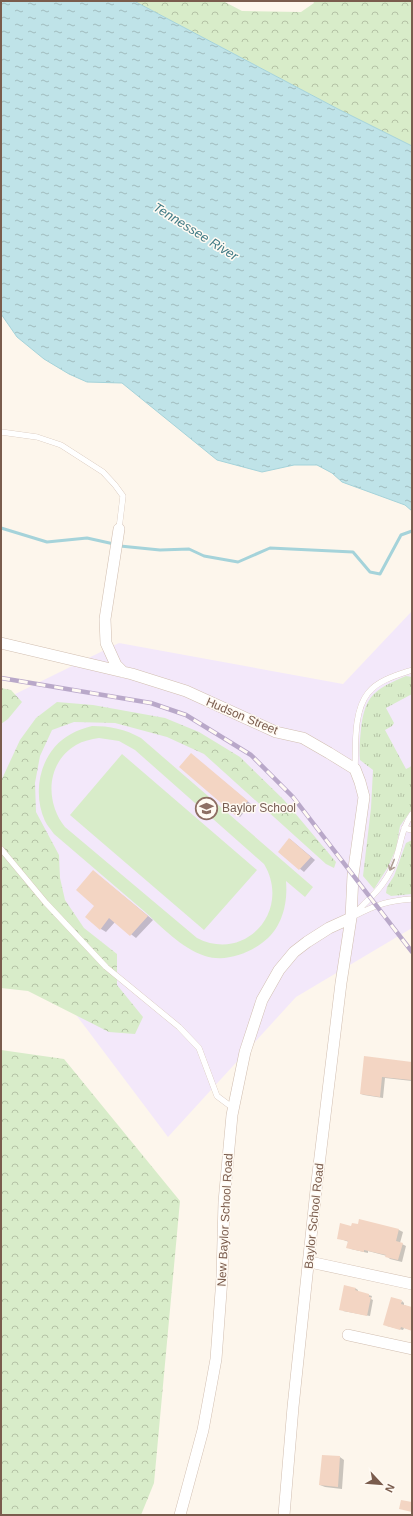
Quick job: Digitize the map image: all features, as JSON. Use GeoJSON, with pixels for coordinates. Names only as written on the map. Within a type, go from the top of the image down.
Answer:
{"type":"FeatureCollection","features":[{"type":"Feature","properties":{"kind":"street"},"geometry":{"type":"LineString","coordinates":[[119,529],[105,618],[106,643],[116,664],[123,672]]}},
{"type":"Feature","properties":{"kind":"street","name":"Hudson Street"},"geometry":{"type":"LineString","coordinates":[[1,643],[123,672],[186,691],[276,732],[303,738],[355,769]]}},
{"type":"Feature","properties":{"kind":"street"},"geometry":{"type":"LineString","coordinates":[[351,918],[353,875],[364,798],[355,769]]}},
{"type":"Feature","properties":{"kind":"street","name":"New Baylor School Road"},"geometry":{"type":"LineString","coordinates":[[180,1515],[203,1430],[216,1359],[222,1278],[224,1202],[233,1108],[245,1052],[262,1000],[279,970],[294,952],[307,942],[330,928],[351,918]]}},
{"type":"Feature","properties":{"kind":"street","name":"Baylor School Road"},"geometry":{"type":"LineString","coordinates":[[284,1515],[293,1407],[310,1262],[316,1190],[340,983],[351,918]]}},
{"type":"Feature","properties":{"kind":"street"},"geometry":{"type":"LineString","coordinates":[[310,1262],[412,1284]]}},
{"type":"Feature","properties":{"kind":"street"},"geometry":{"type":"LineString","coordinates":[[348,1335],[412,1349]]}},
{"type":"Feature","properties":{"kind":"lane"},"geometry":{"type":"LineString","coordinates":[[1,432],[38,437],[61,445],[103,472],[123,496],[119,529]]}},
{"type":"Feature","properties":{"kind":"lane"},"geometry":{"type":"LineString","coordinates":[[355,769],[356,732],[360,711],[368,693],[379,684],[390,678],[412,670]]}},
{"type":"Feature","properties":{"kind":"lane"},"geometry":{"type":"LineString","coordinates":[[351,918],[380,889],[393,865],[404,828],[412,814]]}},
{"type":"Feature","properties":{"kind":"lane"},"geometry":{"type":"LineString","coordinates":[[404,828],[412,830]]}},
{"type":"Feature","properties":{"kind":"lane"},"geometry":{"type":"LineString","coordinates":[[1,849],[46,903],[106,968],[179,1027],[199,1048],[217,1096],[233,1108]]}},
{"type":"Feature","properties":{"kind":"lane"},"geometry":{"type":"LineString","coordinates":[[351,918],[376,905],[392,901],[412,899]]}},
{"type":"Feature","properties":{"kind":"shaded area","name":"Baylor School"},"geometry":{"type":"Polygon","coordinates":[[[412,611],[412,928],[296,997],[168,1137],[1,915],[1,701],[119,643],[343,684],[412,611]]]}},
{"type":"Feature","properties":{"kind":"green space"},"geometry":{"type":"Polygon","coordinates":[[[134,1],[223,1],[242,11],[301,12],[314,3],[313,1],[412,1],[412,146],[338,109],[134,1]]]}},
{"type":"Feature","properties":{"kind":"green space"},"geometry":{"type":"Polygon","coordinates":[[[406,676],[412,677],[412,694],[386,708],[394,723],[385,730],[406,769],[412,766],[412,809],[400,826],[396,849],[388,867],[374,889],[363,876],[371,808],[373,770],[360,760],[361,729],[366,708],[369,700],[374,694],[387,685],[406,676]]]}},
{"type":"Feature","properties":{"kind":"green space"},"geometry":{"type":"Polygon","coordinates":[[[1,688],[11,690],[22,702],[8,719],[1,724],[1,688]]]}},
{"type":"Feature","properties":{"kind":"green space"},"geometry":{"type":"Polygon","coordinates":[[[57,702],[93,705],[165,718],[199,732],[240,757],[284,800],[336,862],[334,868],[326,864],[204,754],[167,737],[115,723],[74,722],[52,730],[40,756],[35,783],[36,812],[59,855],[60,878],[65,900],[84,928],[117,954],[117,985],[143,1017],[135,1034],[109,1032],[28,991],[1,988],[1,781],[20,740],[36,718],[57,702]]]}},
{"type":"Feature","properties":{"kind":"green space"},"geometry":{"type":"Polygon","coordinates":[[[92,726],[111,727],[129,732],[141,738],[313,887],[305,897],[286,881],[285,907],[279,923],[269,937],[262,943],[242,954],[227,958],[212,958],[188,948],[172,936],[54,834],[45,821],[39,797],[39,784],[46,760],[52,750],[61,741],[82,729],[92,726]],[[99,738],[81,742],[66,753],[54,772],[52,783],[52,795],[58,817],[65,827],[197,938],[215,944],[232,944],[247,938],[259,928],[268,915],[272,899],[271,882],[264,864],[135,750],[119,741],[99,738]]]}},
{"type":"Feature","properties":{"kind":"green space"},"geometry":{"type":"Polygon","coordinates":[[[122,754],[257,870],[204,930],[70,815],[122,754]]]}},
{"type":"Feature","properties":{"kind":"green space"},"geometry":{"type":"Polygon","coordinates":[[[412,840],[412,894],[391,896],[386,893],[387,887],[394,876],[406,843],[412,840]]]}},
{"type":"Feature","properties":{"kind":"green space"},"geometry":{"type":"Polygon","coordinates":[[[1,1050],[64,1059],[180,1201],[154,1483],[141,1515],[1,1515],[1,1050]]]}},
{"type":"Feature","properties":{"kind":"water","name":"Tennessee River"},"geometry":{"type":"Polygon","coordinates":[[[1,1],[134,1],[338,109],[412,146],[412,511],[405,505],[342,482],[332,473],[317,465],[294,465],[262,472],[217,460],[122,383],[87,382],[69,374],[44,359],[17,337],[1,314],[1,1]]]}},
{"type":"Feature","properties":{"kind":"building"},"geometry":{"type":"Polygon","coordinates":[[[191,753],[248,801],[235,815],[179,767],[191,753]]]}},
{"type":"Feature","properties":{"kind":"building"},"geometry":{"type":"Polygon","coordinates":[[[289,838],[311,857],[299,870],[278,852],[289,838]]]}},
{"type":"Feature","properties":{"kind":"building"},"geometry":{"type":"Polygon","coordinates":[[[93,870],[148,916],[130,936],[109,918],[100,930],[85,917],[94,906],[76,890],[93,870]]]}},
{"type":"Feature","properties":{"kind":"building"},"geometry":{"type":"Polygon","coordinates":[[[364,1056],[412,1062],[411,1080],[382,1077],[380,1097],[360,1094],[364,1056]]]}},
{"type":"Feature","properties":{"kind":"building"},"geometry":{"type":"Polygon","coordinates":[[[359,1219],[399,1229],[396,1241],[403,1243],[398,1260],[385,1257],[386,1255],[346,1248],[348,1241],[337,1239],[340,1223],[351,1226],[352,1223],[358,1224],[359,1219]]]}},
{"type":"Feature","properties":{"kind":"building"},"geometry":{"type":"Polygon","coordinates":[[[344,1285],[356,1288],[355,1290],[369,1294],[369,1297],[371,1297],[367,1316],[339,1310],[344,1285]]]}},
{"type":"Feature","properties":{"kind":"building"},"geometry":{"type":"Polygon","coordinates":[[[391,1297],[402,1300],[401,1304],[412,1307],[412,1331],[401,1327],[400,1330],[383,1325],[391,1297]]]}},
{"type":"Feature","properties":{"kind":"building"},"geometry":{"type":"Polygon","coordinates":[[[322,1455],[340,1456],[338,1487],[319,1485],[322,1455]]]}},
{"type":"Feature","properties":{"kind":"building"},"geometry":{"type":"Polygon","coordinates":[[[401,1500],[412,1502],[412,1512],[399,1509],[401,1500]]]}},
{"type":"Feature","properties":{"kind":"waterway"},"geometry":{"type":"LineString","coordinates":[[1,528],[47,542],[87,538],[114,544]]}},
{"type":"Feature","properties":{"kind":"waterway"},"geometry":{"type":"LineString","coordinates":[[120,546],[160,550],[189,549],[204,556],[238,562],[270,548],[353,552],[370,572],[380,574],[401,535],[412,531]]}},
{"type":"Feature","properties":{"kind":"railway"},"geometry":{"type":"LineString","coordinates":[[1,678],[151,703],[186,715],[251,755],[293,797],[412,952]]}},
{"type":"Feature","properties":{"kind":"place","name":"Baylor School"},"geometry":{"type":"Point","coordinates":[206,808]}}]}
